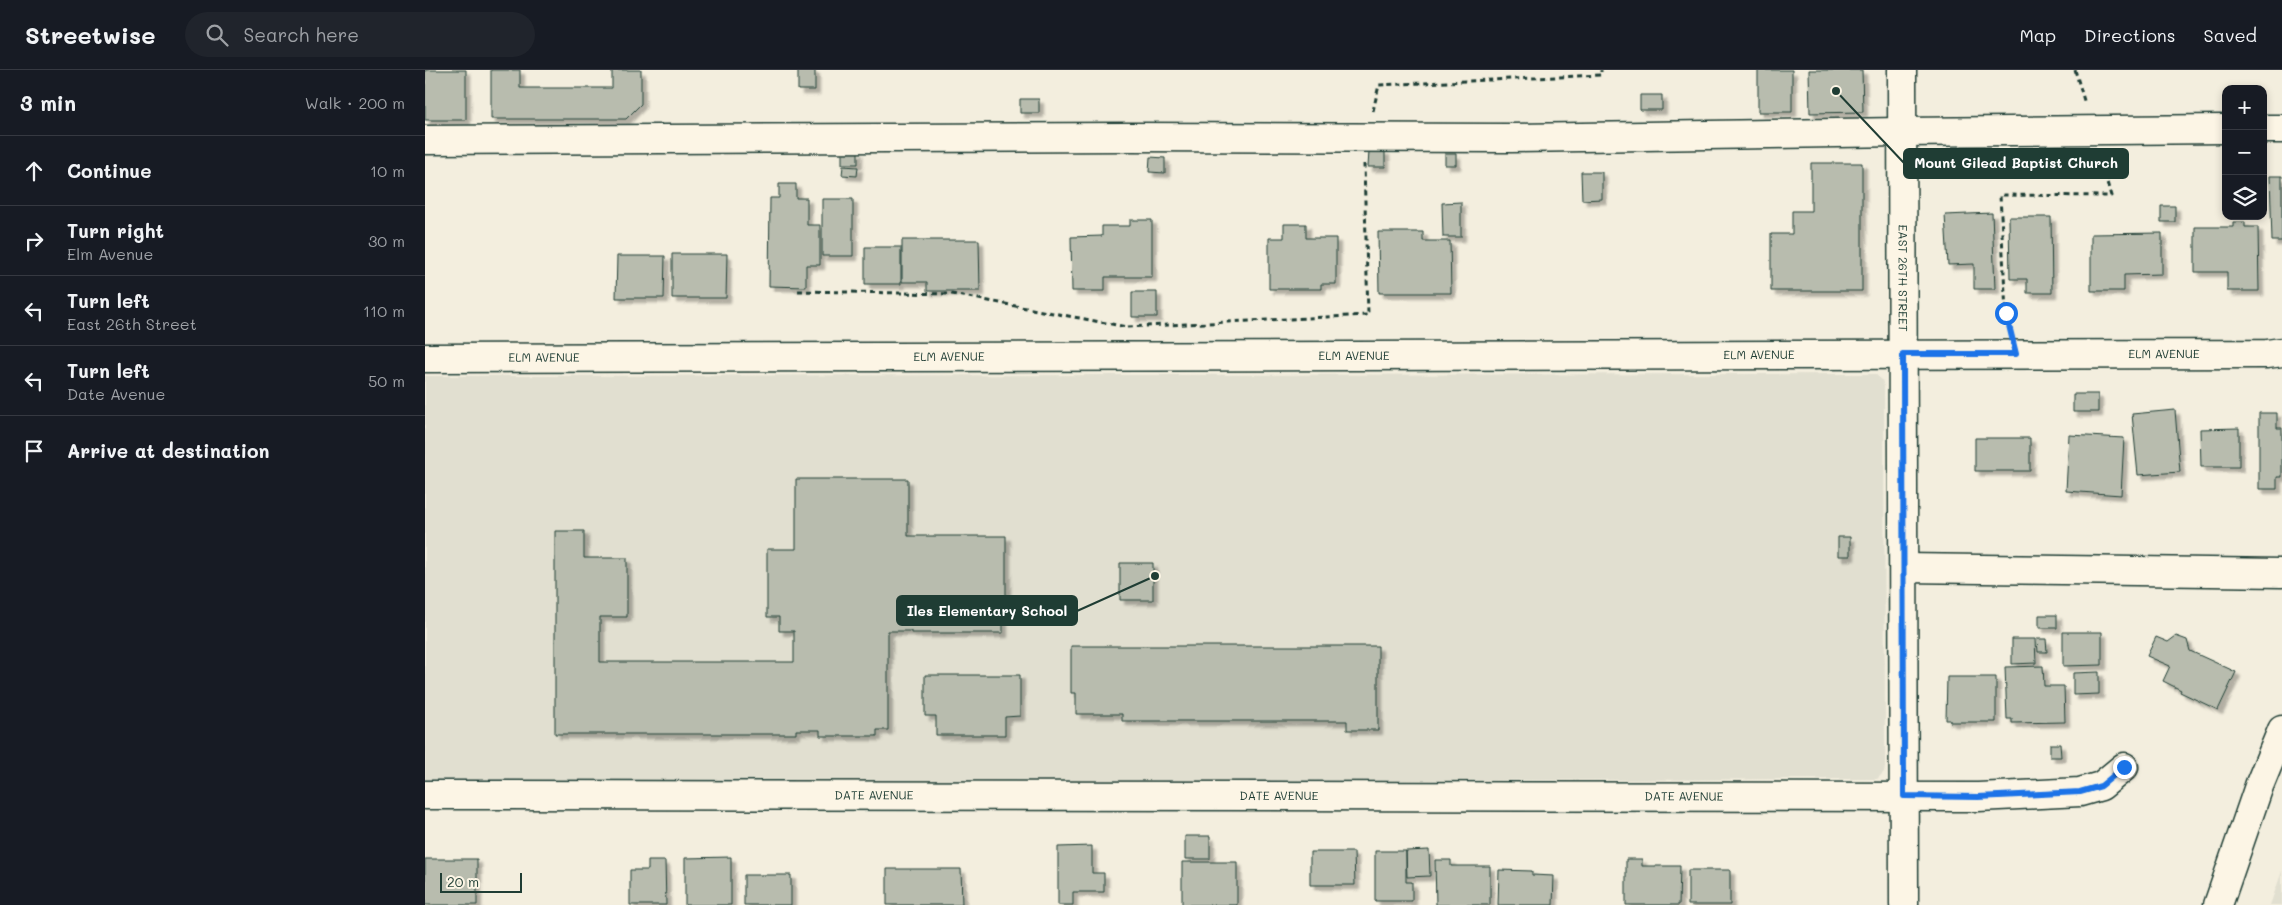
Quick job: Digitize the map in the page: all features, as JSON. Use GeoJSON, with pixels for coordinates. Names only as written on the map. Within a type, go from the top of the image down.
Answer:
{"type":"FeatureCollection","features":[{"type":"Feature","properties":{"kind":"street","name":"EAST 26TH STREET"},"geometry":{"type":"LineString","coordinates":[[1902,70],[1904,905]]}},
{"type":"Feature","properties":{"kind":"street"},"geometry":{"type":"LineString","coordinates":[[425,140],[1099,137],[1510,138],[2222,129]]}},
{"type":"Feature","properties":{"kind":"street"},"geometry":{"type":"LineString","coordinates":[[2267,129],[2282,129]]}},
{"type":"Feature","properties":{"kind":"street","name":"ELM AVENUE"},"geometry":{"type":"LineString","coordinates":[[425,358],[2267,354],[2282,352]]}},
{"type":"Feature","properties":{"kind":"street"},"geometry":{"type":"LineString","coordinates":[[1903,568],[2282,573]]}},
{"type":"Feature","properties":{"kind":"street"},"geometry":{"type":"LineString","coordinates":[[2218,905],[2259,786],[2282,730]]}},
{"type":"Feature","properties":{"kind":"street","name":"DATE AVENUE"},"geometry":{"type":"LineString","coordinates":[[425,795],[1997,796],[2080,792],[2101,786],[2124,767]]}},
{"type":"Feature","properties":{"kind":"path"},"geometry":{"type":"LineString","coordinates":[[1373,113],[1379,85],[1601,75],[1601,70]]}},
{"type":"Feature","properties":{"kind":"path"},"geometry":{"type":"LineString","coordinates":[[2075,70],[2085,106]]}},
{"type":"Feature","properties":{"kind":"path"},"geometry":{"type":"LineString","coordinates":[[2016,354],[2006,313],[2000,195],[2111,196],[2098,151]]}},
{"type":"Feature","properties":{"kind":"path"},"geometry":{"type":"LineString","coordinates":[[798,291],[952,294],[1127,326],[1367,315],[1364,160]]}},
{"type":"Feature","properties":{"kind":"shaded area"},"geometry":{"type":"Polygon","coordinates":[[[1875,374],[1882,380],[1884,386],[1885,766],[1884,772],[1877,779],[425,784],[425,376],[1875,374]]]}},
{"type":"Feature","properties":{"kind":"shaded area"},"geometry":{"type":"Polygon","coordinates":[[[2282,871],[2282,905],[2270,905],[2280,877],[2282,871]]]}},
{"type":"Feature","properties":{"kind":"building"},"geometry":{"type":"Polygon","coordinates":[[[425,70],[466,70],[466,120],[425,120],[425,70]]]}},
{"type":"Feature","properties":{"kind":"building"},"geometry":{"type":"Polygon","coordinates":[[[491,70],[520,70],[520,88],[612,88],[612,70],[641,70],[641,104],[626,119],[491,119],[491,70]]]}},
{"type":"Feature","properties":{"kind":"building"},"geometry":{"type":"Polygon","coordinates":[[[798,70],[815,70],[815,90],[798,90],[798,70]]]}},
{"type":"Feature","properties":{"kind":"building"},"geometry":{"type":"Polygon","coordinates":[[[1758,70],[1792,70],[1792,112],[1758,112],[1758,70]]]}},
{"type":"Feature","properties":{"kind":"building"},"geometry":{"type":"Polygon","coordinates":[[[1809,70],[1862,70],[1863,112],[1810,113],[1809,70]]]}},
{"type":"Feature","properties":{"kind":"building"},"geometry":{"type":"Polygon","coordinates":[[[1640,95],[1662,95],[1662,110],[1640,110],[1640,95]]]}},
{"type":"Feature","properties":{"kind":"building"},"geometry":{"type":"Polygon","coordinates":[[[1020,99],[1039,99],[1039,113],[1020,113],[1020,99]]]}},
{"type":"Feature","properties":{"kind":"building"},"geometry":{"type":"Polygon","coordinates":[[[842,151],[858,151],[858,164],[842,164],[842,151]]]}},
{"type":"Feature","properties":{"kind":"building"},"geometry":{"type":"Polygon","coordinates":[[[1369,151],[1385,151],[1385,167],[1368,167],[1369,151]]]}},
{"type":"Feature","properties":{"kind":"building"},"geometry":{"type":"Polygon","coordinates":[[[1445,154],[1456,154],[1456,165],[1445,165],[1445,154]]]}},
{"type":"Feature","properties":{"kind":"building"},"geometry":{"type":"Polygon","coordinates":[[[1150,157],[1165,158],[1165,173],[1149,172],[1150,157]]]}},
{"type":"Feature","properties":{"kind":"building"},"geometry":{"type":"Polygon","coordinates":[[[1811,163],[1862,163],[1862,291],[1771,291],[1771,234],[1792,234],[1792,211],[1811,211],[1811,163]]]}},
{"type":"Feature","properties":{"kind":"building"},"geometry":{"type":"Polygon","coordinates":[[[843,166],[858,167],[857,176],[842,175],[843,166]]]}},
{"type":"Feature","properties":{"kind":"building"},"geometry":{"type":"Polygon","coordinates":[[[1581,172],[1602,172],[1602,199],[1582,200],[1581,172]]]}},
{"type":"Feature","properties":{"kind":"building"},"geometry":{"type":"Polygon","coordinates":[[[2270,176],[2282,176],[2282,241],[2272,241],[2270,176]]]}},
{"type":"Feature","properties":{"kind":"building"},"geometry":{"type":"Polygon","coordinates":[[[779,184],[796,184],[796,198],[807,198],[807,225],[820,225],[820,265],[806,265],[806,287],[769,286],[770,198],[779,198],[779,184]]]}},
{"type":"Feature","properties":{"kind":"building"},"geometry":{"type":"Polygon","coordinates":[[[822,199],[853,199],[853,256],[822,256],[822,199]]]}},
{"type":"Feature","properties":{"kind":"building"},"geometry":{"type":"Polygon","coordinates":[[[1461,202],[1461,237],[1443,237],[1442,203],[1461,202]]]}},
{"type":"Feature","properties":{"kind":"building"},"geometry":{"type":"Polygon","coordinates":[[[2161,206],[2175,206],[2175,222],[2161,222],[2161,206]]]}},
{"type":"Feature","properties":{"kind":"building"},"geometry":{"type":"Polygon","coordinates":[[[1992,213],[1995,289],[1974,289],[1974,264],[1948,265],[1945,215],[1992,213]]]}},
{"type":"Feature","properties":{"kind":"building"},"geometry":{"type":"Polygon","coordinates":[[[2009,217],[2051,217],[2052,293],[2027,293],[2027,279],[2010,279],[2009,217]]]}},
{"type":"Feature","properties":{"kind":"building"},"geometry":{"type":"Polygon","coordinates":[[[1130,220],[1152,220],[1152,277],[1105,277],[1105,291],[1072,291],[1071,237],[1102,236],[1102,226],[1130,226],[1130,220]]]}},
{"type":"Feature","properties":{"kind":"building"},"geometry":{"type":"Polygon","coordinates":[[[2233,222],[2245,222],[2245,227],[2258,227],[2259,291],[2227,291],[2227,272],[2195,272],[2195,227],[2233,227],[2233,222]]]}},
{"type":"Feature","properties":{"kind":"building"},"geometry":{"type":"Polygon","coordinates":[[[1284,224],[1306,224],[1306,238],[1336,238],[1336,284],[1321,284],[1321,289],[1269,289],[1269,238],[1284,238],[1284,224]]]}},
{"type":"Feature","properties":{"kind":"building"},"geometry":{"type":"Polygon","coordinates":[[[1378,232],[1423,232],[1423,241],[1450,241],[1451,293],[1379,293],[1378,232]]]}},
{"type":"Feature","properties":{"kind":"building"},"geometry":{"type":"Polygon","coordinates":[[[2162,233],[2162,274],[2124,275],[2124,291],[2091,291],[2091,234],[2162,233]]]}},
{"type":"Feature","properties":{"kind":"building"},"geometry":{"type":"Polygon","coordinates":[[[902,240],[979,240],[980,291],[927,291],[927,282],[902,282],[902,240]]]}},
{"type":"Feature","properties":{"kind":"building"},"geometry":{"type":"Polygon","coordinates":[[[865,247],[901,247],[901,284],[865,284],[865,247]]]}},
{"type":"Feature","properties":{"kind":"building"},"geometry":{"type":"Polygon","coordinates":[[[672,254],[727,254],[726,298],[672,298],[672,254]]]}},
{"type":"Feature","properties":{"kind":"building"},"geometry":{"type":"Polygon","coordinates":[[[617,256],[665,256],[664,298],[616,298],[617,256]]]}},
{"type":"Feature","properties":{"kind":"building"},"geometry":{"type":"Polygon","coordinates":[[[1132,292],[1157,292],[1157,317],[1132,317],[1132,292]]]}},
{"type":"Feature","properties":{"kind":"building"},"geometry":{"type":"Polygon","coordinates":[[[2073,394],[2098,394],[2098,412],[2073,412],[2073,394]]]}},
{"type":"Feature","properties":{"kind":"building"},"geometry":{"type":"Polygon","coordinates":[[[2175,410],[2180,472],[2138,475],[2132,414],[2175,410]]]}},
{"type":"Feature","properties":{"kind":"building"},"geometry":{"type":"Polygon","coordinates":[[[2259,413],[2277,413],[2277,428],[2282,428],[2282,477],[2277,477],[2277,489],[2259,489],[2259,413]]]}},
{"type":"Feature","properties":{"kind":"building"},"geometry":{"type":"Polygon","coordinates":[[[2239,428],[2239,467],[2201,467],[2200,429],[2239,428]]]}},
{"type":"Feature","properties":{"kind":"building"},"geometry":{"type":"Polygon","coordinates":[[[2069,435],[2124,438],[2121,495],[2066,491],[2069,435]]]}},
{"type":"Feature","properties":{"kind":"building"},"geometry":{"type":"Polygon","coordinates":[[[1975,438],[2030,438],[2030,471],[1975,471],[1975,438]]]}},
{"type":"Feature","properties":{"kind":"building"},"geometry":{"type":"Polygon","coordinates":[[[796,479],[908,479],[908,536],[1006,536],[1006,616],[1003,616],[1003,633],[911,633],[911,631],[888,631],[888,730],[877,730],[877,736],[820,736],[820,730],[796,730],[796,734],[555,734],[555,531],[584,531],[584,558],[627,558],[627,617],[600,617],[600,662],[794,662],[794,631],[779,631],[779,617],[767,617],[767,549],[796,549],[796,479]]]}},
{"type":"Feature","properties":{"kind":"building"},"geometry":{"type":"Polygon","coordinates":[[[1838,537],[1850,537],[1850,556],[1838,556],[1838,537]]]}},
{"type":"Feature","properties":{"kind":"building"},"geometry":{"type":"Polygon","coordinates":[[[1120,563],[1153,563],[1153,600],[1120,600],[1120,563]]]}},
{"type":"Feature","properties":{"kind":"building"},"geometry":{"type":"Polygon","coordinates":[[[2039,615],[2057,615],[2057,628],[2039,628],[2039,615]]]}},
{"type":"Feature","properties":{"kind":"building"},"geometry":{"type":"Polygon","coordinates":[[[2063,632],[2102,632],[2102,665],[2063,666],[2063,632]]]}},
{"type":"Feature","properties":{"kind":"building"},"geometry":{"type":"Polygon","coordinates":[[[2176,636],[2187,640],[2190,651],[2236,672],[2218,710],[2180,692],[2181,690],[2163,681],[2170,666],[2147,656],[2156,637],[2168,642],[2176,636]]]}},
{"type":"Feature","properties":{"kind":"building"},"geometry":{"type":"Polygon","coordinates":[[[2012,639],[2035,639],[2036,663],[2012,664],[2012,639]]]}},
{"type":"Feature","properties":{"kind":"building"},"geometry":{"type":"Polygon","coordinates":[[[2037,639],[2046,639],[2047,652],[2038,652],[2037,639]]]}},
{"type":"Feature","properties":{"kind":"building"},"geometry":{"type":"Polygon","coordinates":[[[1071,646],[1378,646],[1378,730],[1347,730],[1347,721],[1122,721],[1122,714],[1076,714],[1076,693],[1071,693],[1071,646]]]}},
{"type":"Feature","properties":{"kind":"building"},"geometry":{"type":"Polygon","coordinates":[[[2043,666],[2044,686],[2064,686],[2065,722],[2012,723],[2012,719],[2007,719],[2005,667],[2043,666]]]}},
{"type":"Feature","properties":{"kind":"building"},"geometry":{"type":"Polygon","coordinates":[[[2099,672],[2099,694],[2073,695],[2073,673],[2099,672]]]}},
{"type":"Feature","properties":{"kind":"building"},"geometry":{"type":"Polygon","coordinates":[[[925,675],[1020,675],[1020,716],[1005,717],[1005,735],[936,735],[936,716],[925,716],[925,675]]]}},
{"type":"Feature","properties":{"kind":"building"},"geometry":{"type":"Polygon","coordinates":[[[1947,677],[1996,677],[1996,722],[1950,722],[1950,720],[1946,720],[1947,677]]]}},
{"type":"Feature","properties":{"kind":"building"},"geometry":{"type":"Polygon","coordinates":[[[2050,744],[2060,744],[2061,757],[2050,757],[2050,744]]]}},
{"type":"Feature","properties":{"kind":"building"},"geometry":{"type":"Polygon","coordinates":[[[1185,836],[1210,836],[1210,859],[1185,859],[1185,836]]]}},
{"type":"Feature","properties":{"kind":"building"},"geometry":{"type":"Polygon","coordinates":[[[1092,846],[1092,873],[1104,873],[1104,892],[1073,892],[1073,905],[1058,905],[1058,847],[1092,846]]]}},
{"type":"Feature","properties":{"kind":"building"},"geometry":{"type":"Polygon","coordinates":[[[1429,850],[1430,876],[1407,877],[1406,851],[1429,850]]]}},
{"type":"Feature","properties":{"kind":"building"},"geometry":{"type":"Polygon","coordinates":[[[1375,851],[1406,851],[1406,882],[1412,882],[1412,901],[1375,901],[1375,851]]]}},
{"type":"Feature","properties":{"kind":"building"},"geometry":{"type":"Polygon","coordinates":[[[1310,852],[1354,852],[1355,885],[1310,885],[1310,852]]]}},
{"type":"Feature","properties":{"kind":"building"},"geometry":{"type":"Polygon","coordinates":[[[731,857],[731,905],[685,905],[685,858],[731,857]]]}},
{"type":"Feature","properties":{"kind":"building"},"geometry":{"type":"Polygon","coordinates":[[[425,859],[477,859],[477,905],[425,905],[425,859]]]}},
{"type":"Feature","properties":{"kind":"building"},"geometry":{"type":"Polygon","coordinates":[[[1626,859],[1642,859],[1642,866],[1680,866],[1679,905],[1626,905],[1626,859]]]}},
{"type":"Feature","properties":{"kind":"building"},"geometry":{"type":"Polygon","coordinates":[[[1435,860],[1451,860],[1451,866],[1490,866],[1490,905],[1436,905],[1435,860]]]}},
{"type":"Feature","properties":{"kind":"building"},"geometry":{"type":"Polygon","coordinates":[[[648,861],[665,861],[666,905],[630,905],[630,870],[648,870],[648,861]]]}},
{"type":"Feature","properties":{"kind":"building"},"geometry":{"type":"Polygon","coordinates":[[[1182,862],[1237,862],[1237,905],[1182,905],[1182,862]]]}},
{"type":"Feature","properties":{"kind":"building"},"geometry":{"type":"Polygon","coordinates":[[[887,869],[961,869],[962,905],[887,905],[887,869]]]}},
{"type":"Feature","properties":{"kind":"building"},"geometry":{"type":"Polygon","coordinates":[[[1499,870],[1532,871],[1532,875],[1554,876],[1553,905],[1498,905],[1499,870]]]}},
{"type":"Feature","properties":{"kind":"building"},"geometry":{"type":"Polygon","coordinates":[[[1688,870],[1730,870],[1730,905],[1688,905],[1688,870]]]}},
{"type":"Feature","properties":{"kind":"building"},"geometry":{"type":"Polygon","coordinates":[[[744,875],[791,875],[791,905],[744,905],[744,875]]]}},
{"type":"Feature","properties":{"kind":"place","name":"Mount Gilead Baptist Church"},"geometry":{"type":"Point","coordinates":[1836,91]}},
{"type":"Feature","properties":{"kind":"place","name":"Iles Elementary School"},"geometry":{"type":"Point","coordinates":[1155,576]}},
{"type":"Feature","properties":{"kind":"route"},"geometry":{"type":"LineString","coordinates":[[2006,313],[2016,354],[1903,354],[1904,796],[1978,797],[2053,795],[2080,792],[2101,786],[2124,767]]}}]}
